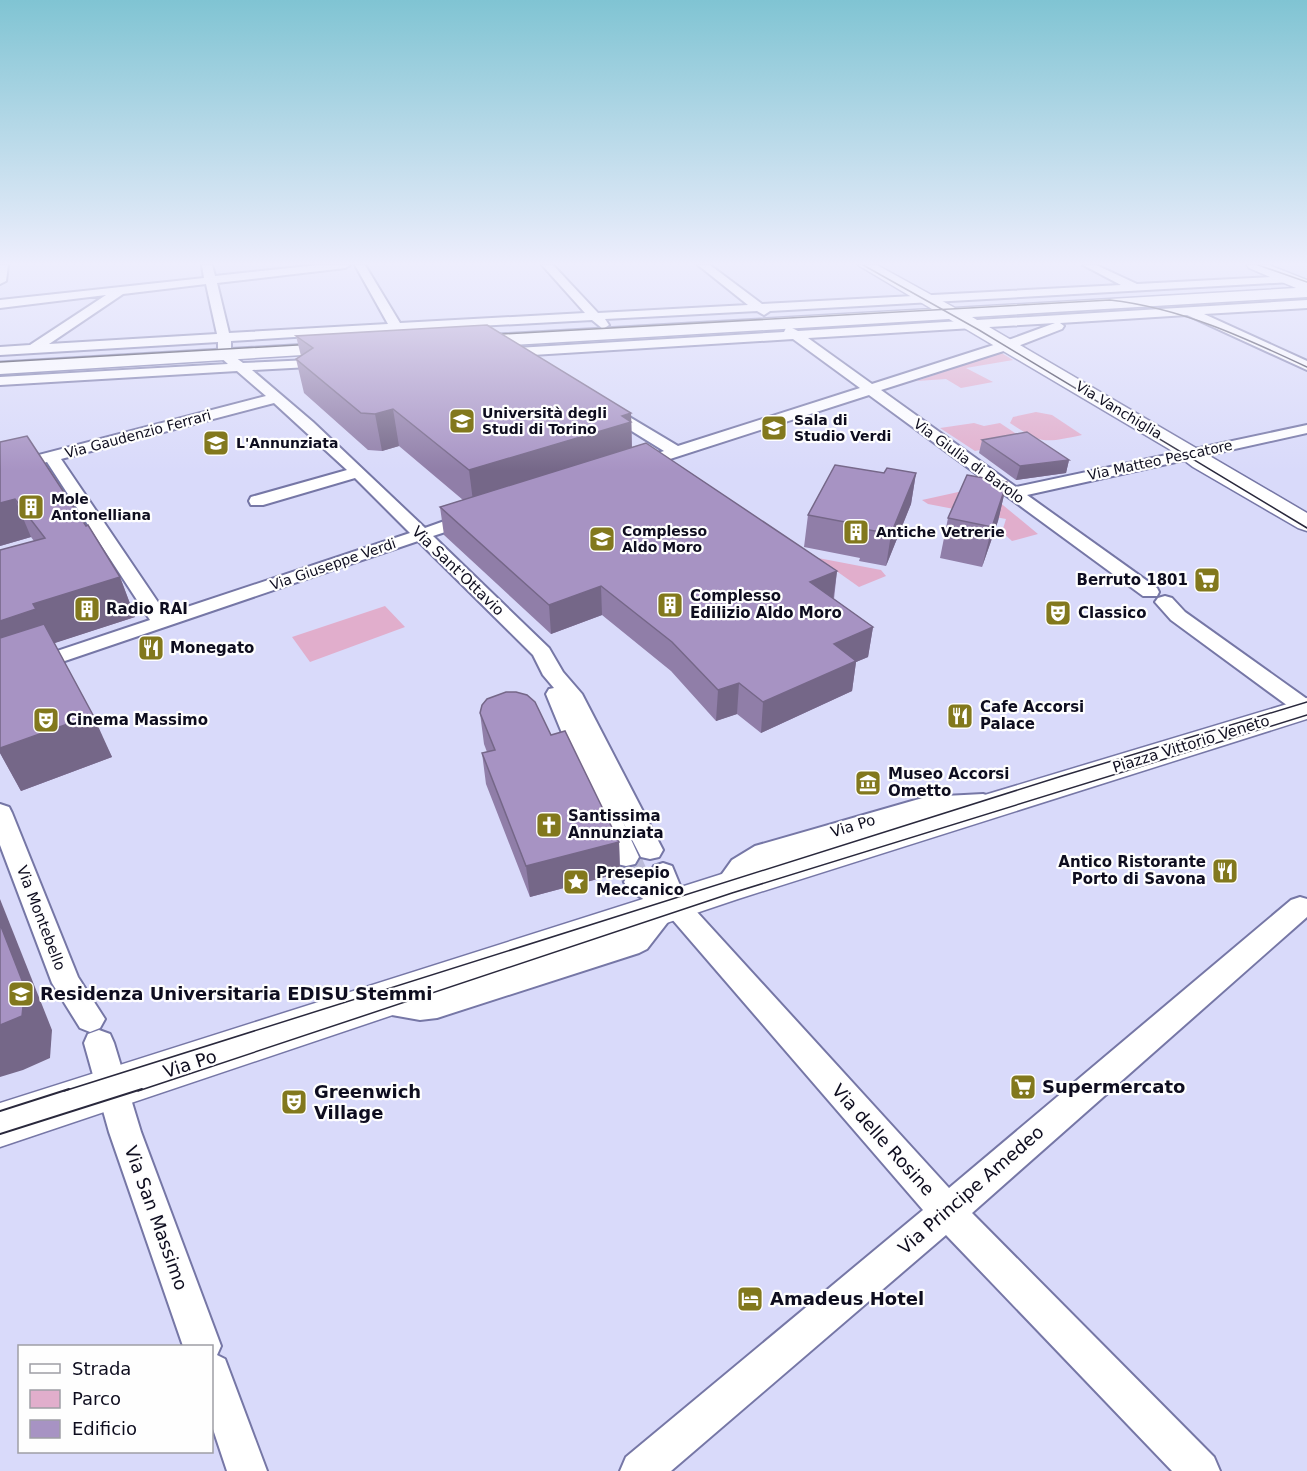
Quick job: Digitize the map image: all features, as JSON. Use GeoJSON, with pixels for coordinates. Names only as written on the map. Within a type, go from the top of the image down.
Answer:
{"type":"FeatureCollection","features":[{"type":"Feature","properties":{"kind":"main road"},"geometry":{"type":"LineString","coordinates":[[452,349],[495,340],[622,334]]}},
{"type":"Feature","properties":{"kind":"main road","name":"Via Vanchiglia"},"geometry":{"type":"LineString","coordinates":[[989,334],[1307,523]]}},
{"type":"Feature","properties":{"kind":"main road"},"geometry":{"type":"LineString","coordinates":[[0,368],[402,339]]}},
{"type":"Feature","properties":{"kind":"main road","name":"Piazza Vittorio Veneto"},"geometry":{"type":"LineString","coordinates":[[1077,779],[1307,709]]}},
{"type":"Feature","properties":{"kind":"main road","name":"Via Po"},"geometry":{"type":"LineString","coordinates":[[0,1125],[380,1002],[659,892],[725,888],[1077,779]]}},
{"type":"Feature","properties":{"kind":"street"},"geometry":{"type":"LineString","coordinates":[[32,349],[55,334]]}},
{"type":"Feature","properties":{"kind":"street"},"geometry":{"type":"LineString","coordinates":[[225,334],[230,353]]}},
{"type":"Feature","properties":{"kind":"street"},"geometry":{"type":"LineString","coordinates":[[399,334],[402,339],[447,334]]}},
{"type":"Feature","properties":{"kind":"street"},"geometry":{"type":"LineString","coordinates":[[452,349],[514,352],[733,334]]}},
{"type":"Feature","properties":{"kind":"street","name":"Via Giulia di Barolo"},"geometry":{"type":"LineString","coordinates":[[794,334],[1164,603]]}},
{"type":"Feature","properties":{"kind":"street"},"geometry":{"type":"LineString","coordinates":[[623,469],[1037,334]]}},
{"type":"Feature","properties":{"kind":"street"},"geometry":{"type":"LineString","coordinates":[[1237,334],[1307,366]]}},
{"type":"Feature","properties":{"kind":"street"},"geometry":{"type":"LineString","coordinates":[[1246,334],[1307,361]]}},
{"type":"Feature","properties":{"kind":"street"},"geometry":{"type":"LineString","coordinates":[[495,340],[534,365]]}},
{"type":"Feature","properties":{"kind":"street"},"geometry":{"type":"LineString","coordinates":[[0,351],[32,349],[230,353],[319,363],[353,361]]}},
{"type":"Feature","properties":{"kind":"street"},"geometry":{"type":"LineString","coordinates":[[0,381],[230,353]]}},
{"type":"Feature","properties":{"kind":"street","name":"Via Sant'Ottavio"},"geometry":{"type":"LineString","coordinates":[[230,353],[357,472],[542,652],[554,675],[571,694],[650,850]]}},
{"type":"Feature","properties":{"kind":"street","name":"Via Gaudenzio Ferrari"},"geometry":{"type":"LineString","coordinates":[[0,470],[276,398]]}},
{"type":"Feature","properties":{"kind":"street"},"geometry":{"type":"LineString","coordinates":[[591,399],[676,452]]}},
{"type":"Feature","properties":{"kind":"street","name":"Via Matteo Pescatore"},"geometry":{"type":"LineString","coordinates":[[1013,493],[1307,429]]}},
{"type":"Feature","properties":{"kind":"street"},"geometry":{"type":"LineString","coordinates":[[51,456],[162,623]]}},
{"type":"Feature","properties":{"kind":"street"},"geometry":{"type":"LineString","coordinates":[[257,501],[357,472]]}},
{"type":"Feature","properties":{"kind":"street","name":"Via Giuseppe Verdi"},"geometry":{"type":"LineString","coordinates":[[0,677],[490,512]]}},
{"type":"Feature","properties":{"kind":"street","name":"Piazza Vittorio Veneto"},"geometry":{"type":"LineString","coordinates":[[1164,603],[1307,709]]}},
{"type":"Feature","properties":{"kind":"street","name":"Via Sant'Ottavio"},"geometry":{"type":"LineString","coordinates":[[554,675],[557,699],[626,857]]}},
{"type":"Feature","properties":{"kind":"street","name":"Via Montebello"},"geometry":{"type":"LineString","coordinates":[[0,813],[66,983],[95,1031],[112,1090]]}},
{"type":"Feature","properties":{"kind":"street","name":"Via delle Rosine"},"geometry":{"type":"LineString","coordinates":[[659,892],[947,1212],[1200,1471]]}},
{"type":"Feature","properties":{"kind":"street","name":"Via Principe Amedeo"},"geometry":{"type":"LineString","coordinates":[[639,1471],[947,1212],[1300,908]]}},
{"type":"Feature","properties":{"kind":"street","name":"Via San Massimo"},"geometry":{"type":"LineString","coordinates":[[112,1090],[124,1132],[201,1345]]}},
{"type":"Feature","properties":{"kind":"street"},"geometry":{"type":"LineString","coordinates":[[213,1375],[247,1471]]}},
{"type":"Feature","properties":{"kind":"green space"},"geometry":{"type":"Polygon","coordinates":[[[1000,352],[1013,360],[966,368],[993,382],[961,388],[946,379],[917,381],[1000,352]]]}},
{"type":"Feature","properties":{"kind":"green space"},"geometry":{"type":"Polygon","coordinates":[[[1036,412],[1052,415],[1082,435],[1044,440],[1029,435],[1010,423],[1013,417],[1036,412]]]}},
{"type":"Feature","properties":{"kind":"green space"},"geometry":{"type":"Polygon","coordinates":[[[974,423],[984,426],[1000,423],[1027,441],[975,451],[940,428],[974,423]]]}},
{"type":"Feature","properties":{"kind":"green space"},"geometry":{"type":"Polygon","coordinates":[[[981,487],[1038,534],[1012,541],[1002,532],[1006,519],[928,504],[922,500],[981,487]]]}},
{"type":"Feature","properties":{"kind":"green space"},"geometry":{"type":"Polygon","coordinates":[[[818,558],[881,570],[886,576],[859,587],[818,558]]]}},
{"type":"Feature","properties":{"kind":"green space"},"geometry":{"type":"Polygon","coordinates":[[[385,606],[405,627],[310,662],[292,637],[385,606]]]}},
{"type":"Feature","properties":{"kind":"building"},"geometry":{"type":"Polygon","coordinates":[[[337,334],[501,334],[631,413],[622,416],[631,422],[469,470],[393,409],[375,414],[361,413],[296,359],[313,348],[296,336],[337,334]]]}},
{"type":"Feature","properties":{"kind":"building"},"geometry":{"type":"Polygon","coordinates":[[[1027,432],[1069,460],[1020,466],[982,440],[1027,432]]]}},
{"type":"Feature","properties":{"kind":"building"},"geometry":{"type":"Polygon","coordinates":[[[27,436],[86,526],[88,525],[120,577],[33,604],[36,609],[0,621],[0,550],[45,538],[15,499],[0,503],[0,442],[27,436]]]}},
{"type":"Feature","properties":{"kind":"building","name":"Complesso Edilizio Aldo Moro"},"geometry":{"type":"Polygon","coordinates":[[[646,443],[837,571],[810,582],[873,627],[834,644],[856,661],[763,702],[739,683],[718,690],[672,642],[601,586],[549,605],[440,507],[646,443]]]}},
{"type":"Feature","properties":{"kind":"building"},"geometry":{"type":"Polygon","coordinates":[[[835,465],[884,473],[887,468],[916,473],[891,534],[864,529],[866,526],[808,515],[835,465]]]}},
{"type":"Feature","properties":{"kind":"building"},"geometry":{"type":"Polygon","coordinates":[[[967,475],[1007,482],[992,527],[948,518],[967,475]]]}},
{"type":"Feature","properties":{"kind":"building"},"geometry":{"type":"Polygon","coordinates":[[[44,624],[93,715],[0,748],[0,638],[44,624]]]}},
{"type":"Feature","properties":{"kind":"building","name":"Santissima Annunziata"},"geometry":{"type":"Polygon","coordinates":[[[506,692],[527,695],[535,702],[551,735],[565,731],[619,842],[526,866],[482,753],[495,750],[480,713],[482,705],[487,699],[506,692]]]}},
{"type":"Feature","properties":{"kind":"building"},"geometry":{"type":"Polygon","coordinates":[[[0,924],[25,988],[22,1016],[0,1025],[0,924]]]}},
{"type":"Feature","properties":{"kind":"tunnel"},"geometry":{"type":"LineString","coordinates":[[626,857],[637,882]]}},
{"type":"Feature","properties":{"kind":"tram line"},"geometry":{"type":"LineString","coordinates":[[485,335],[509,334]]}},
{"type":"Feature","properties":{"kind":"tram line"},"geometry":{"type":"LineString","coordinates":[[985,334],[1307,528]]}},
{"type":"Feature","properties":{"kind":"tram line"},"geometry":{"type":"LineString","coordinates":[[1232,334],[1307,367]]}},
{"type":"Feature","properties":{"kind":"tram line"},"geometry":{"type":"LineString","coordinates":[[0,362],[314,344]]}},
{"type":"Feature","properties":{"kind":"tram line"},"geometry":{"type":"LineString","coordinates":[[64,1091],[1062,776],[1307,702]]}},
{"type":"Feature","properties":{"kind":"tram line"},"geometry":{"type":"LineString","coordinates":[[138,1091],[732,893],[1307,715]]}},
{"type":"Feature","properties":{"kind":"tram line"},"geometry":{"type":"LineString","coordinates":[[0,1111],[69,1089]]}},
{"type":"Feature","properties":{"kind":"tram line"},"geometry":{"type":"LineString","coordinates":[[0,1134],[142,1089]]}},
{"type":"Feature","properties":{"kind":"place","name":"Università degli Studi di Torino"},"geometry":{"type":"Point","coordinates":[462,421]}},
{"type":"Feature","properties":{"kind":"place","name":"Sala di Studio Verdi"},"geometry":{"type":"Point","coordinates":[774,428]}},
{"type":"Feature","properties":{"kind":"place","name":"L'Annunziata"},"geometry":{"type":"Point","coordinates":[216,443]}},
{"type":"Feature","properties":{"kind":"place","name":"Mole Antonelliana"},"geometry":{"type":"Point","coordinates":[31,507]}},
{"type":"Feature","properties":{"kind":"place","name":"Antiche Vetrerie"},"geometry":{"type":"Point","coordinates":[856,532]}},
{"type":"Feature","properties":{"kind":"place","name":"Complesso Aldo Moro"},"geometry":{"type":"Point","coordinates":[602,539]}},
{"type":"Feature","properties":{"kind":"place","name":"Berruto 1801"},"geometry":{"type":"Point","coordinates":[1207,580]}},
{"type":"Feature","properties":{"kind":"place","name":"Complesso Edilizio Aldo Moro"},"geometry":{"type":"Point","coordinates":[670,605]}},
{"type":"Feature","properties":{"kind":"place","name":"Radio RAI"},"geometry":{"type":"Point","coordinates":[87,609]}},
{"type":"Feature","properties":{"kind":"place","name":"Classico"},"geometry":{"type":"Point","coordinates":[1058,613]}},
{"type":"Feature","properties":{"kind":"place","name":"Monegato"},"geometry":{"type":"Point","coordinates":[151,648]}},
{"type":"Feature","properties":{"kind":"place","name":"Cafe Accorsi Palace"},"geometry":{"type":"Point","coordinates":[960,716]}},
{"type":"Feature","properties":{"kind":"place","name":"Cinema Massimo"},"geometry":{"type":"Point","coordinates":[46,720]}},
{"type":"Feature","properties":{"kind":"place","name":"Museo Accorsi Ometto"},"geometry":{"type":"Point","coordinates":[868,783]}},
{"type":"Feature","properties":{"kind":"place","name":"Santissima Annunziata"},"geometry":{"type":"Point","coordinates":[549,825]}},
{"type":"Feature","properties":{"kind":"place","name":"Antico Ristorante Porto di Savona"},"geometry":{"type":"Point","coordinates":[1225,871]}},
{"type":"Feature","properties":{"kind":"place","name":"Presepio Meccanico"},"geometry":{"type":"Point","coordinates":[576,882]}},
{"type":"Feature","properties":{"kind":"place","name":"Residenza Universitaria EDISU Stemmi"},"geometry":{"type":"Point","coordinates":[21,994]}},
{"type":"Feature","properties":{"kind":"place","name":"Supermercato"},"geometry":{"type":"Point","coordinates":[1023,1087]}},
{"type":"Feature","properties":{"kind":"place","name":"Greenwich Village"},"geometry":{"type":"Point","coordinates":[294,1102]}},
{"type":"Feature","properties":{"kind":"place","name":"Amadeus Hotel"},"geometry":{"type":"Point","coordinates":[750,1299]}}]}
